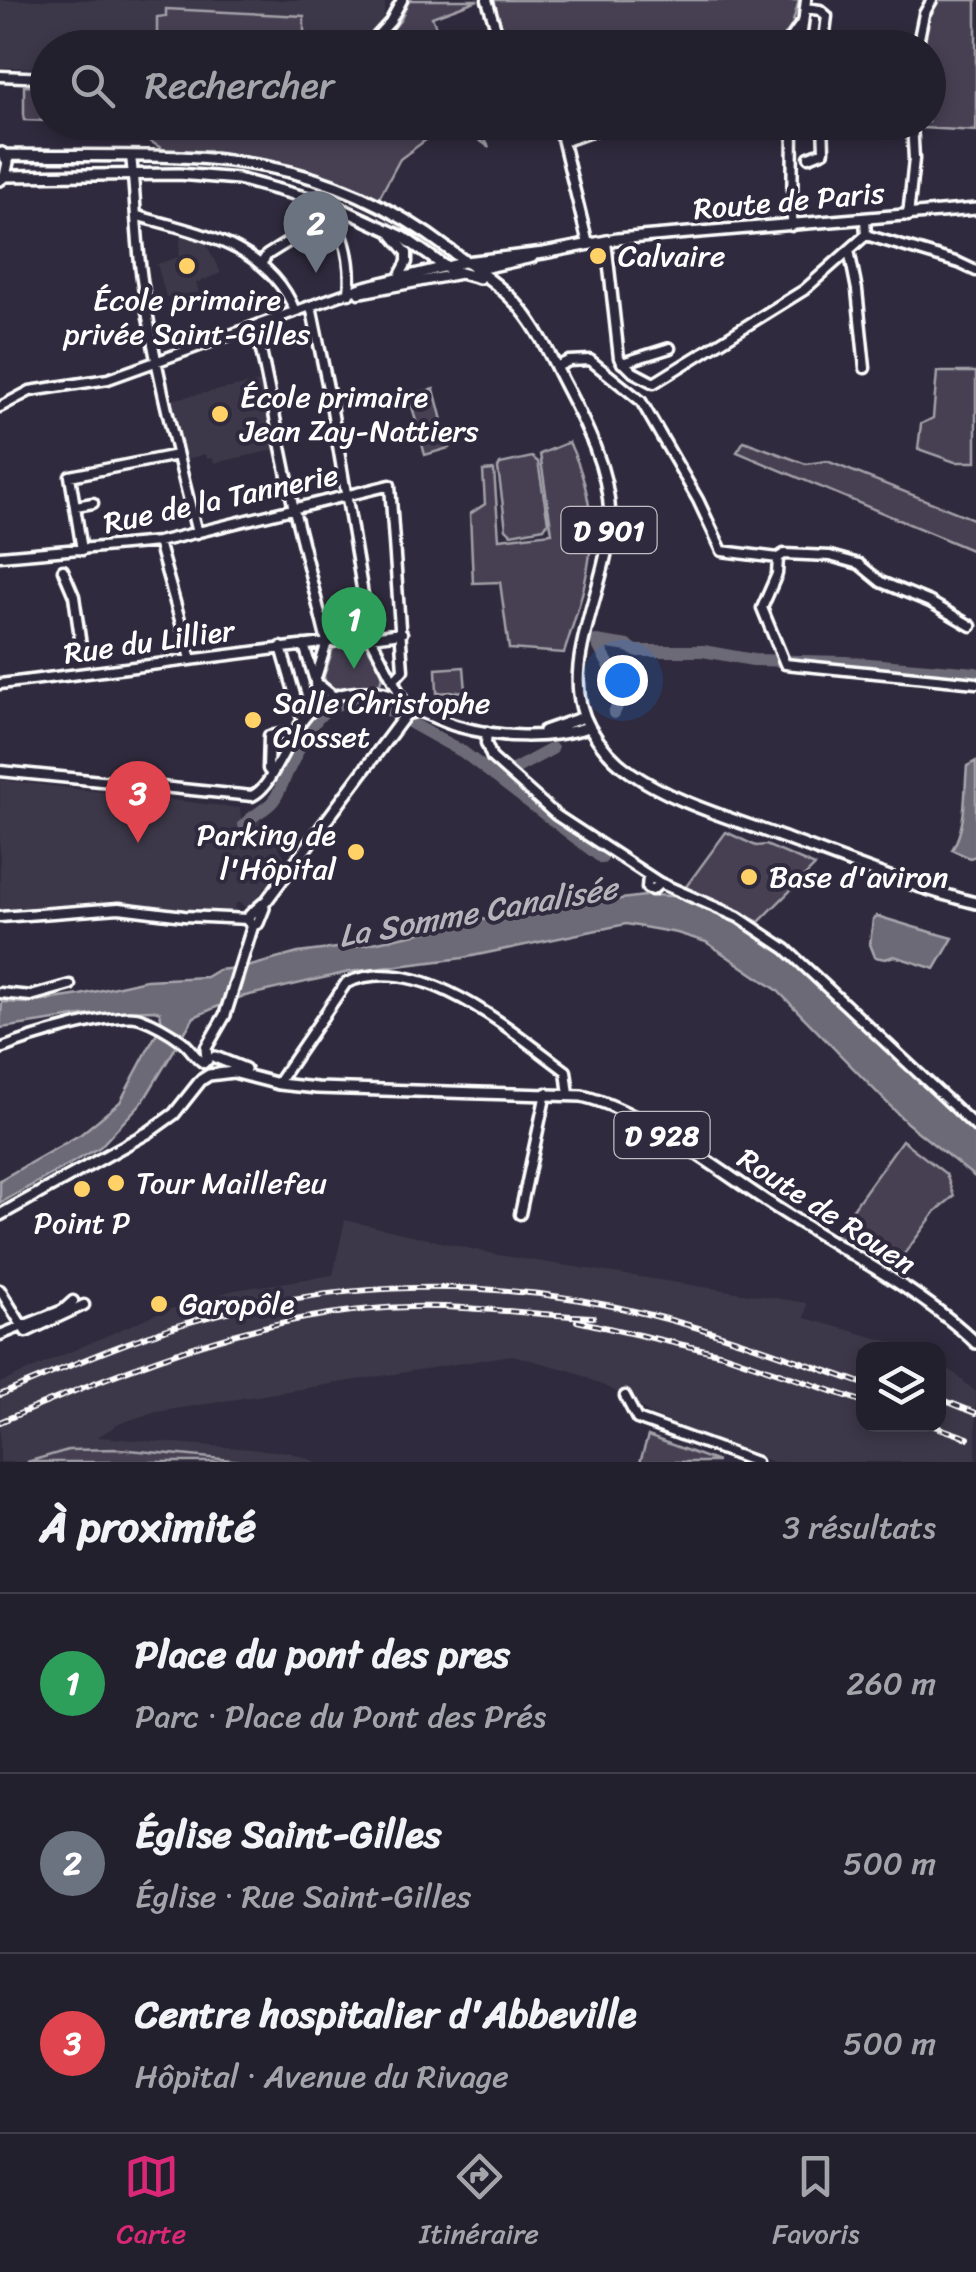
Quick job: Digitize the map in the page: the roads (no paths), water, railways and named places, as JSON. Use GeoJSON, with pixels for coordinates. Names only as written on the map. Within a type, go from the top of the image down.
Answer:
{"type":"FeatureCollection","features":[{"type":"Feature","properties":{"kind":"main road","name":"D 901"},"geometry":{"type":"LineString","coordinates":[[1,152],[227,158],[310,176],[386,208],[443,245],[502,297],[540,341],[556,366],[599,458],[609,505],[607,552],[580,658],[578,694],[586,722],[599,742],[630,772],[673,796],[904,882],[976,903]]}},
{"type":"Feature","properties":{"kind":"main road"},"geometry":{"type":"LineString","coordinates":[[1,152],[8,166],[2,179]]}},
{"type":"Feature","properties":{"kind":"main road","name":"D 901"},"geometry":{"type":"LineString","coordinates":[[2,179],[133,174],[218,176],[274,187],[380,226],[447,267],[468,268]]}},
{"type":"Feature","properties":{"kind":"main road","name":"Route de Paris"},"geometry":{"type":"LineString","coordinates":[[544,253],[606,241],[976,208]]}},
{"type":"Feature","properties":{"kind":"main road"},"geometry":{"type":"LineString","coordinates":[[443,245],[480,259],[544,253]]}},
{"type":"Feature","properties":{"kind":"main road"},"geometry":{"type":"LineString","coordinates":[[468,268],[492,268],[544,253]]}},
{"type":"Feature","properties":{"kind":"main road"},"geometry":{"type":"LineString","coordinates":[[468,268],[480,259]]}},
{"type":"Feature","properties":{"kind":"main road"},"geometry":{"type":"LineString","coordinates":[[468,268],[519,306],[540,341]]}},
{"type":"Feature","properties":{"kind":"main road"},"geometry":{"type":"LineString","coordinates":[[490,281],[492,268]]}},
{"type":"Feature","properties":{"kind":"main road"},"geometry":{"type":"LineString","coordinates":[[562,724],[578,694]]}},
{"type":"Feature","properties":{"kind":"main road"},"geometry":{"type":"LineString","coordinates":[[0,1215],[149,1132],[174,1114],[212,1065],[216,1036],[244,960],[253,919],[407,708],[455,726],[487,732],[561,734],[586,722]]}},
{"type":"Feature","properties":{"kind":"main road"},"geometry":{"type":"LineString","coordinates":[[534,734],[562,724],[586,722]]}},
{"type":"Feature","properties":{"kind":"main road"},"geometry":{"type":"LineString","coordinates":[[212,1065],[206,1048],[216,1036]]}},
{"type":"Feature","properties":{"kind":"main road","name":"Route de Rouen"},"geometry":{"type":"LineString","coordinates":[[212,1065],[294,1086],[569,1094],[607,1103],[920,1300],[976,1344]]}},
{"type":"Feature","properties":{"kind":"street"},"geometry":{"type":"LineString","coordinates":[[383,30],[402,0]]}},
{"type":"Feature","properties":{"kind":"street"},"geometry":{"type":"LineString","coordinates":[[487,0],[496,30]]}},
{"type":"Feature","properties":{"kind":"street"},"geometry":{"type":"LineString","coordinates":[[921,30],[932,0]]}},
{"type":"Feature","properties":{"kind":"street"},"geometry":{"type":"LineString","coordinates":[[802,30],[806,4],[821,5],[828,16],[825,30]]}},
{"type":"Feature","properties":{"kind":"street"},"geometry":{"type":"LineString","coordinates":[[796,30],[803,20]]}},
{"type":"Feature","properties":{"kind":"street"},"geometry":{"type":"LineString","coordinates":[[0,76],[30,77]]}},
{"type":"Feature","properties":{"kind":"street"},"geometry":{"type":"LineString","coordinates":[[568,140],[563,142],[588,244]]}},
{"type":"Feature","properties":{"kind":"street"},"geometry":{"type":"LineString","coordinates":[[792,226],[793,140]]}},
{"type":"Feature","properties":{"kind":"street"},"geometry":{"type":"LineString","coordinates":[[809,157],[824,151],[824,140]]}},
{"type":"Feature","properties":{"kind":"street"},"geometry":{"type":"LineString","coordinates":[[908,216],[913,140]]}},
{"type":"Feature","properties":{"kind":"street"},"geometry":{"type":"LineString","coordinates":[[132,156],[136,236],[158,362],[197,534]]}},
{"type":"Feature","properties":{"kind":"street"},"geometry":{"type":"LineString","coordinates":[[261,264],[267,255],[325,219],[331,208]]}},
{"type":"Feature","properties":{"kind":"street"},"geometry":{"type":"LineString","coordinates":[[331,208],[343,236],[351,273],[349,294]]}},
{"type":"Feature","properties":{"kind":"street"},"geometry":{"type":"LineString","coordinates":[[138,216],[220,240],[261,264],[285,290],[295,311]]}},
{"type":"Feature","properties":{"kind":"street"},"geometry":{"type":"LineString","coordinates":[[606,241],[622,363],[660,383],[804,290],[866,235],[866,219]]}},
{"type":"Feature","properties":{"kind":"street"},"geometry":{"type":"LineString","coordinates":[[380,226],[400,241],[407,253],[399,276]]}},
{"type":"Feature","properties":{"kind":"street"},"geometry":{"type":"LineString","coordinates":[[866,235],[976,271]]}},
{"type":"Feature","properties":{"kind":"street"},"geometry":{"type":"LineString","coordinates":[[849,250],[865,368]]}},
{"type":"Feature","properties":{"kind":"street"},"geometry":{"type":"LineString","coordinates":[[0,407],[30,391],[108,379],[399,276],[447,267]]}},
{"type":"Feature","properties":{"kind":"street"},"geometry":{"type":"LineString","coordinates":[[349,294],[468,268]]}},
{"type":"Feature","properties":{"kind":"street"},"geometry":{"type":"LineString","coordinates":[[312,306],[370,636],[407,708]]}},
{"type":"Feature","properties":{"kind":"street"},"geometry":{"type":"LineString","coordinates":[[256,326],[294,510],[327,642],[315,682]]}},
{"type":"Feature","properties":{"kind":"street"},"geometry":{"type":"LineString","coordinates":[[622,363],[670,348]]}},
{"type":"Feature","properties":{"kind":"street"},"geometry":{"type":"LineString","coordinates":[[556,366],[590,360],[641,402],[698,500],[722,551],[778,558],[784,554],[830,556],[859,564],[881,582],[930,602],[971,626]]}},
{"type":"Feature","properties":{"kind":"street"},"geometry":{"type":"LineString","coordinates":[[82,550],[70,476],[178,455]]}},
{"type":"Feature","properties":{"kind":"street","name":"Rue de la Tannerie"},"geometry":{"type":"LineString","coordinates":[[0,556],[61,555],[158,542],[390,485],[402,633]]}},
{"type":"Feature","properties":{"kind":"street"},"geometry":{"type":"LineString","coordinates":[[76,506],[93,504]]}},
{"type":"Feature","properties":{"kind":"street"},"geometry":{"type":"LineString","coordinates":[[158,542],[191,659]]}},
{"type":"Feature","properties":{"kind":"street"},"geometry":{"type":"LineString","coordinates":[[778,558],[777,574],[762,608],[784,660],[976,683]]}},
{"type":"Feature","properties":{"kind":"street"},"geometry":{"type":"LineString","coordinates":[[62,570],[74,596],[82,652]]}},
{"type":"Feature","properties":{"kind":"street"},"geometry":{"type":"LineString","coordinates":[[327,642],[402,633],[403,670],[381,690]]}},
{"type":"Feature","properties":{"kind":"street","name":"Rue du Lillier"},"geometry":{"type":"LineString","coordinates":[[0,684],[327,642]]}},
{"type":"Feature","properties":{"kind":"street"},"geometry":{"type":"LineString","coordinates":[[304,645],[315,682],[316,706]]}},
{"type":"Feature","properties":{"kind":"street"},"geometry":{"type":"LineString","coordinates":[[281,647],[302,719]]}},
{"type":"Feature","properties":{"kind":"street"},"geometry":{"type":"LineString","coordinates":[[315,682],[332,695]]}},
{"type":"Feature","properties":{"kind":"street"},"geometry":{"type":"LineString","coordinates":[[0,771],[252,796],[260,792],[272,774],[302,719],[332,695],[381,690],[394,694],[407,708]]}},
{"type":"Feature","properties":{"kind":"street"},"geometry":{"type":"LineString","coordinates":[[272,774],[268,769],[269,736],[296,731]]}},
{"type":"Feature","properties":{"kind":"street"},"geometry":{"type":"LineString","coordinates":[[487,732],[486,743],[492,758],[538,800],[613,856],[660,883],[738,916],[786,949],[976,1126]]}},
{"type":"Feature","properties":{"kind":"street"},"geometry":{"type":"LineString","coordinates":[[0,918],[119,908],[253,919]]}},
{"type":"Feature","properties":{"kind":"street"},"geometry":{"type":"LineString","coordinates":[[278,1082],[340,988],[353,980],[400,977],[450,992],[566,1071],[569,1094]]}},
{"type":"Feature","properties":{"kind":"street"},"geometry":{"type":"LineString","coordinates":[[0,993],[31,996],[70,986]]}},
{"type":"Feature","properties":{"kind":"street"},"geometry":{"type":"LineString","coordinates":[[1,1048],[32,1036],[131,1016],[186,1044],[206,1048]]}},
{"type":"Feature","properties":{"kind":"street"},"geometry":{"type":"LineString","coordinates":[[186,1044],[195,1058],[212,1065]]}},
{"type":"Feature","properties":{"kind":"street"},"geometry":{"type":"LineString","coordinates":[[520,1214],[546,1093]]}},
{"type":"Feature","properties":{"kind":"street"},"geometry":{"type":"LineString","coordinates":[[0,1290],[23,1330]]}},
{"type":"Feature","properties":{"kind":"street"},"geometry":{"type":"LineString","coordinates":[[23,1330],[73,1302]]}},
{"type":"Feature","properties":{"kind":"street"},"geometry":{"type":"LineString","coordinates":[[0,1335],[84,1306]]}},
{"type":"Feature","properties":{"kind":"street"},"geometry":{"type":"LineString","coordinates":[[625,1396],[637,1419]]}},
{"type":"Feature","properties":{"kind":"street"},"geometry":{"type":"LineString","coordinates":[[625,1424],[637,1419],[756,1462]]}},
{"type":"Feature","properties":{"kind":"waterway"},"geometry":{"type":"LineString","coordinates":[[614,713],[618,684],[596,641],[636,651],[703,651],[753,660],[845,662],[976,673]]}},
{"type":"Feature","properties":{"kind":"waterway"},"geometry":{"type":"LineString","coordinates":[[244,825],[275,798],[306,735],[326,711],[353,702],[395,713]]}},
{"type":"Feature","properties":{"kind":"waterway","name":"La Somme Canalisée"},"geometry":{"type":"LineString","coordinates":[[411,723],[463,752],[602,858]]}},
{"type":"Feature","properties":{"kind":"waterway"},"geometry":{"type":"LineString","coordinates":[[513,770],[552,749]]}},
{"type":"Feature","properties":{"kind":"railway"},"geometry":{"type":"LineString","coordinates":[[0,1395],[137,1340],[240,1309],[356,1291],[415,1288],[532,1293],[647,1314],[856,1381]]}},
{"type":"Feature","properties":{"kind":"railway"},"geometry":{"type":"LineString","coordinates":[[0,1422],[149,1362],[302,1318],[409,1307],[593,1317]]}},
{"type":"Feature","properties":{"kind":"railway"},"geometry":{"type":"LineString","coordinates":[[577,1321],[723,1354],[856,1399]]}},
{"type":"Feature","properties":{"kind":"railway"},"geometry":{"type":"LineString","coordinates":[[946,1401],[976,1413]]}},
{"type":"Feature","properties":{"kind":"railway"},"geometry":{"type":"LineString","coordinates":[[946,1430],[968,1438]]}},
{"type":"Feature","properties":{"kind":"place","name":"Calvaire"},"geometry":{"type":"Point","coordinates":[598,256]}},
{"type":"Feature","properties":{"kind":"place","name":"École primaire privée Saint-Gilles"},"geometry":{"type":"Point","coordinates":[187,266]}},
{"type":"Feature","properties":{"kind":"place","name":"Église Saint-Gilles"},"geometry":{"type":"Point","coordinates":[316,273]}},
{"type":"Feature","properties":{"kind":"place","name":"École primaire Jean Zay-Nattiers"},"geometry":{"type":"Point","coordinates":[220,414]}},
{"type":"Feature","properties":{"kind":"place","name":"Place du pont des pres"},"geometry":{"type":"Point","coordinates":[354,669]}},
{"type":"Feature","properties":{"kind":"place","name":"Salle Christophe Closset"},"geometry":{"type":"Point","coordinates":[253,720]}},
{"type":"Feature","properties":{"kind":"place","name":"Centre hospitalier d'Abbeville"},"geometry":{"type":"Point","coordinates":[138,843]}},
{"type":"Feature","properties":{"kind":"place","name":"Parking de l'Hôpital"},"geometry":{"type":"Point","coordinates":[356,852]}},
{"type":"Feature","properties":{"kind":"place","name":"Base d'aviron"},"geometry":{"type":"Point","coordinates":[749,877]}},
{"type":"Feature","properties":{"kind":"place","name":"Tour Maillefeu"},"geometry":{"type":"Point","coordinates":[116,1183]}},
{"type":"Feature","properties":{"kind":"place","name":"Point P"},"geometry":{"type":"Point","coordinates":[82,1189]}},
{"type":"Feature","properties":{"kind":"place","name":"Garopôle"},"geometry":{"type":"Point","coordinates":[159,1304]}}]}
